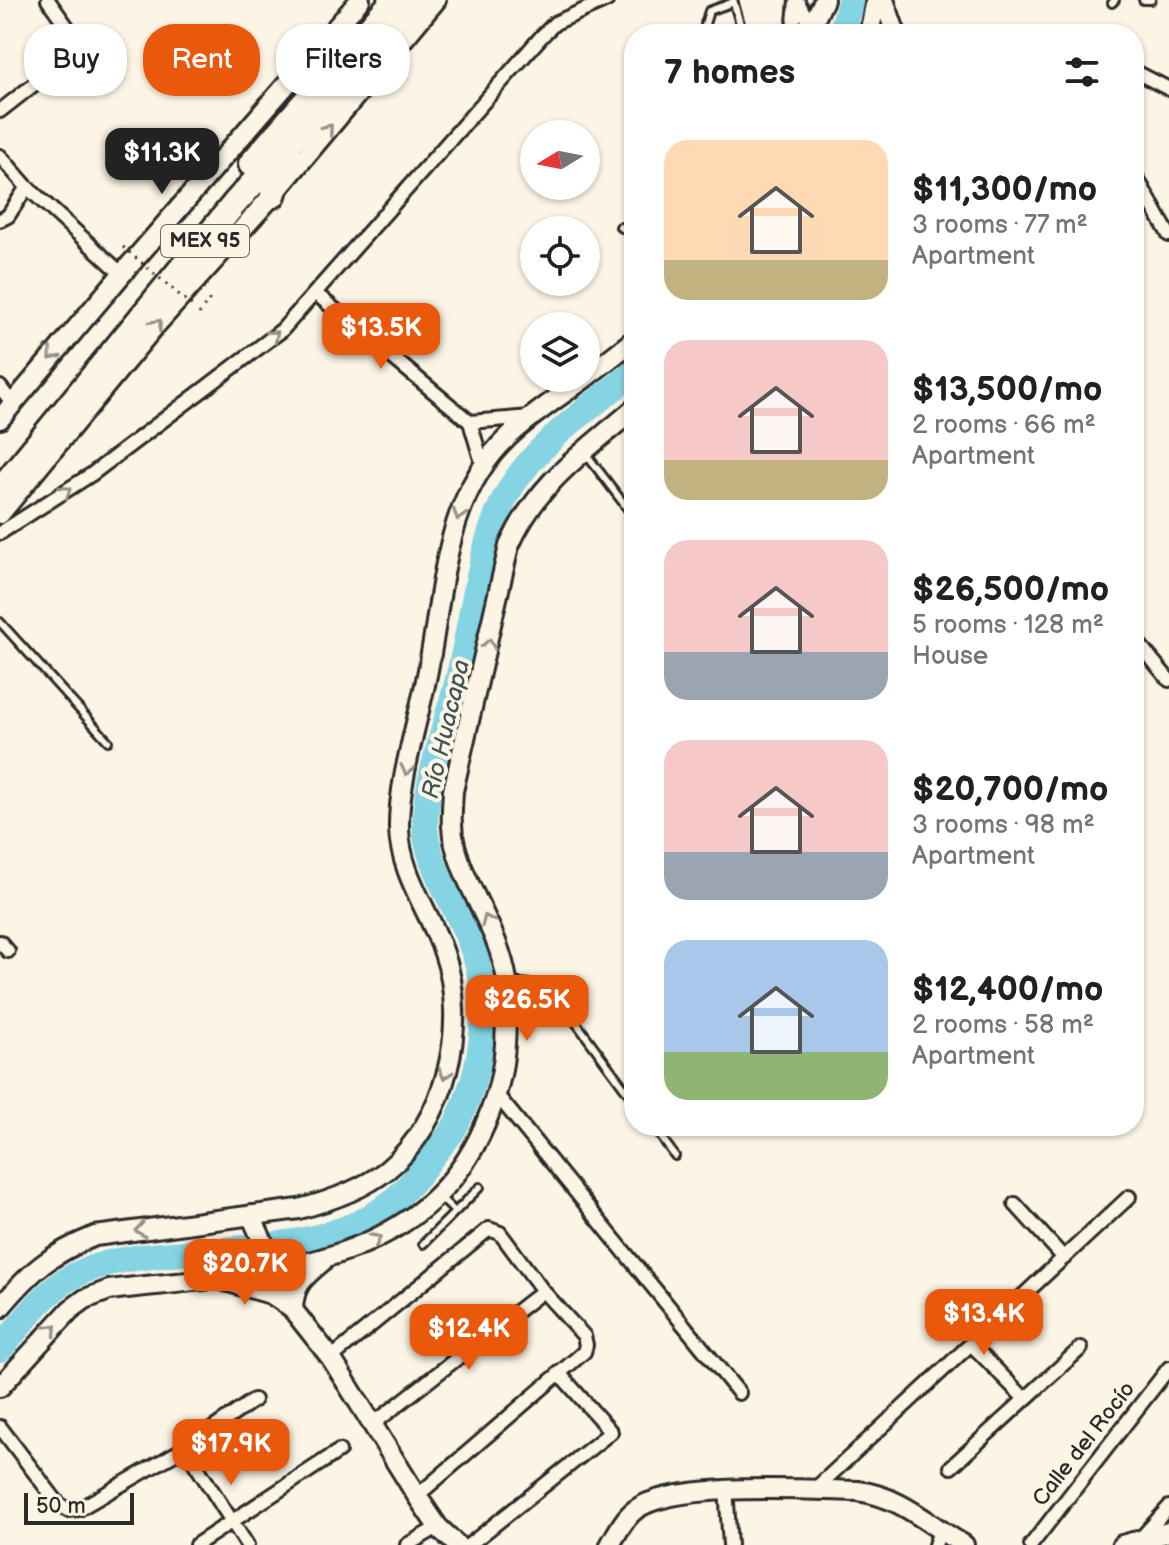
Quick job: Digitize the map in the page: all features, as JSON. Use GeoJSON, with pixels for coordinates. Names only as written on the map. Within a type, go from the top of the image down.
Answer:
{"type":"FeatureCollection","features":[{"type":"Feature","properties":{"kind":"highway","name":"MEX 95"},"geometry":{"type":"LineString","coordinates":[[0,467],[283,125],[394,0]]}},
{"type":"Feature","properties":{"kind":"highway","name":"MEX 95"},"geometry":{"type":"LineString","coordinates":[[0,490],[235,203],[418,0]]}},
{"type":"Feature","properties":{"kind":"highway"},"geometry":{"type":"LineString","coordinates":[[273,195],[288,146]]}},
{"type":"Feature","properties":{"kind":"main road"},"geometry":{"type":"LineString","coordinates":[[0,514],[154,327],[273,195],[436,0]]}},
{"type":"Feature","properties":{"kind":"main road"},"geometry":{"type":"LineString","coordinates":[[818,24],[824,0]]}},
{"type":"Feature","properties":{"kind":"main road"},"geometry":{"type":"LineString","coordinates":[[871,24],[876,0]]}},
{"type":"Feature","properties":{"kind":"main road"},"geometry":{"type":"LineString","coordinates":[[884,0],[892,24]]}},
{"type":"Feature","properties":{"kind":"main road"},"geometry":{"type":"LineString","coordinates":[[0,419],[357,1]]}},
{"type":"Feature","properties":{"kind":"main road"},"geometry":{"type":"LineString","coordinates":[[600,366],[624,348]]}},
{"type":"Feature","properties":{"kind":"main road"},"geometry":{"type":"LineString","coordinates":[[0,1308],[36,1268],[64,1248],[95,1236],[253,1218],[325,1203],[358,1188],[388,1169],[415,1139],[437,1102],[449,1060],[454,1020],[453,990],[444,953],[403,859],[399,830],[401,799],[429,666],[448,551],[466,495],[483,466],[507,438],[566,392]]}},
{"type":"Feature","properties":{"kind":"main road"},"geometry":{"type":"LineString","coordinates":[[0,1387],[52,1328],[85,1299],[109,1290],[210,1278],[273,1264],[325,1259],[380,1238],[438,1195],[470,1156],[497,1095],[505,1060],[507,982],[499,948],[455,845],[451,818],[453,791],[509,546],[522,518],[542,490],[624,417]]}},
{"type":"Feature","properties":{"kind":"main road"},"geometry":{"type":"LineString","coordinates":[[253,1218],[293,1310],[331,1358],[438,1527],[457,1545]]}},
{"type":"Feature","properties":{"kind":"main road"},"geometry":{"type":"LineString","coordinates":[[293,1310],[293,1293],[299,1283],[325,1259]]}},
{"type":"Feature","properties":{"kind":"main road"},"geometry":{"type":"LineString","coordinates":[[210,1278],[271,1294],[293,1310]]}},
{"type":"Feature","properties":{"kind":"main road"},"geometry":{"type":"LineString","coordinates":[[610,1545],[636,1509],[664,1498],[726,1489],[879,1494],[905,1505],[937,1538],[964,1545]]}},
{"type":"Feature","properties":{"kind":"main road"},"geometry":{"type":"LineString","coordinates":[[1130,1542],[1169,1532]]}},
{"type":"Feature","properties":{"kind":"street"},"geometry":{"type":"LineString","coordinates":[[0,111],[74,53],[75,38],[48,0]]}},
{"type":"Feature","properties":{"kind":"street"},"geometry":{"type":"LineString","coordinates":[[0,533],[92,474],[282,330],[542,36],[555,23],[607,0]]}},
{"type":"Feature","properties":{"kind":"street"},"geometry":{"type":"LineString","coordinates":[[797,0],[812,24]]}},
{"type":"Feature","properties":{"kind":"street"},"geometry":{"type":"LineString","coordinates":[[794,24],[797,0]]}},
{"type":"Feature","properties":{"kind":"street"},"geometry":{"type":"LineString","coordinates":[[1144,76],[1169,89]]}},
{"type":"Feature","properties":{"kind":"street"},"geometry":{"type":"LineString","coordinates":[[0,156],[27,187],[122,274]]}},
{"type":"Feature","properties":{"kind":"street"},"geometry":{"type":"LineString","coordinates":[[0,220],[8,216],[27,187]]}},
{"type":"Feature","properties":{"kind":"street"},"geometry":{"type":"LineString","coordinates":[[1144,191],[1169,235]]}},
{"type":"Feature","properties":{"kind":"street"},"geometry":{"type":"LineString","coordinates":[[315,293],[470,422],[483,466]]}},
{"type":"Feature","properties":{"kind":"street"},"geometry":{"type":"LineString","coordinates":[[0,387],[12,403]]}},
{"type":"Feature","properties":{"kind":"street"},"geometry":{"type":"LineString","coordinates":[[470,422],[532,417]]}},
{"type":"Feature","properties":{"kind":"street"},"geometry":{"type":"LineString","coordinates":[[1144,647],[1164,665],[1169,680]]}},
{"type":"Feature","properties":{"kind":"street"},"geometry":{"type":"LineString","coordinates":[[497,1095],[739,1393]]}},
{"type":"Feature","properties":{"kind":"street"},"geometry":{"type":"LineString","coordinates":[[814,1490],[1129,1197]]}},
{"type":"Feature","properties":{"kind":"street"},"geometry":{"type":"LineString","coordinates":[[1015,1204],[1064,1258]]}},
{"type":"Feature","properties":{"kind":"street"},"geometry":{"type":"LineString","coordinates":[[331,1358],[489,1229],[500,1233],[543,1291],[584,1336],[584,1352],[417,1496]]}},
{"type":"Feature","properties":{"kind":"street"},"geometry":{"type":"LineString","coordinates":[[372,1425],[543,1291]]}},
{"type":"Feature","properties":{"kind":"street"},"geometry":{"type":"LineString","coordinates":[[971,1344],[1025,1399]]}},
{"type":"Feature","properties":{"kind":"street"},"geometry":{"type":"LineString","coordinates":[[951,1467],[1081,1348]]}},
{"type":"Feature","properties":{"kind":"street","name":"Calle del Rocío"},"geometry":{"type":"LineString","coordinates":[[1031,1545],[1169,1368]]}},
{"type":"Feature","properties":{"kind":"street"},"geometry":{"type":"LineString","coordinates":[[469,1545],[611,1432],[559,1373]]}},
{"type":"Feature","properties":{"kind":"street"},"geometry":{"type":"LineString","coordinates":[[0,1427],[41,1484],[67,1510],[79,1509],[185,1448],[254,1400]]}},
{"type":"Feature","properties":{"kind":"street"},"geometry":{"type":"LineString","coordinates":[[185,1448],[247,1545]]}},
{"type":"Feature","properties":{"kind":"street"},"geometry":{"type":"LineString","coordinates":[[196,1545],[339,1451]]}},
{"type":"Feature","properties":{"kind":"street"},"geometry":{"type":"LineString","coordinates":[[726,1489],[730,1545]]}},
{"type":"Feature","properties":{"kind":"street"},"geometry":{"type":"LineString","coordinates":[[1130,1542],[1169,1507]]}},
{"type":"Feature","properties":{"kind":"street"},"geometry":{"type":"LineString","coordinates":[[407,1545],[438,1527]]}},
{"type":"Feature","properties":{"kind":"lane"},"geometry":{"type":"LineString","coordinates":[[1143,0],[1151,0]]}},
{"type":"Feature","properties":{"kind":"lane"},"geometry":{"type":"LineString","coordinates":[[705,24],[709,11],[734,1],[740,24]]}},
{"type":"Feature","properties":{"kind":"lane"},"geometry":{"type":"LineString","coordinates":[[620,227],[624,229]]}},
{"type":"Feature","properties":{"kind":"lane"},"geometry":{"type":"LineString","coordinates":[[584,451],[624,504]]}},
{"type":"Feature","properties":{"kind":"lane"},"geometry":{"type":"LineString","coordinates":[[0,622],[108,741]]}},
{"type":"Feature","properties":{"kind":"lane"},"geometry":{"type":"LineString","coordinates":[[507,982],[549,986],[624,1087]]}},
{"type":"Feature","properties":{"kind":"lane"},"geometry":{"type":"LineString","coordinates":[[660,1136],[675,1156]]}},
{"type":"Feature","properties":{"kind":"lane"},"geometry":{"type":"LineString","coordinates":[[423,1244],[480,1187]]}},
{"type":"Feature","properties":{"kind":"lane"},"geometry":{"type":"LineString","coordinates":[[438,1195],[455,1212]]}},
{"type":"Feature","properties":{"kind":"path"},"geometry":{"type":"LineString","coordinates":[[123,247],[195,308],[206,296],[209,300],[199,314]]}},
{"type":"Feature","properties":{"kind":"waterway","name":"Río Huacapa"},"geometry":{"type":"LineString","coordinates":[[844,24],[851,0]]}},
{"type":"Feature","properties":{"kind":"waterway","name":"Río Huacapa"},"geometry":{"type":"LineString","coordinates":[[0,1349],[52,1291],[73,1276],[97,1266],[147,1256],[283,1244],[338,1231],[363,1221],[404,1190],[453,1130],[463,1110],[477,1065],[483,994],[473,950],[429,851],[426,836],[427,799],[436,756],[459,675],[485,552],[502,505],[513,484],[539,452],[624,380]]}}]}
